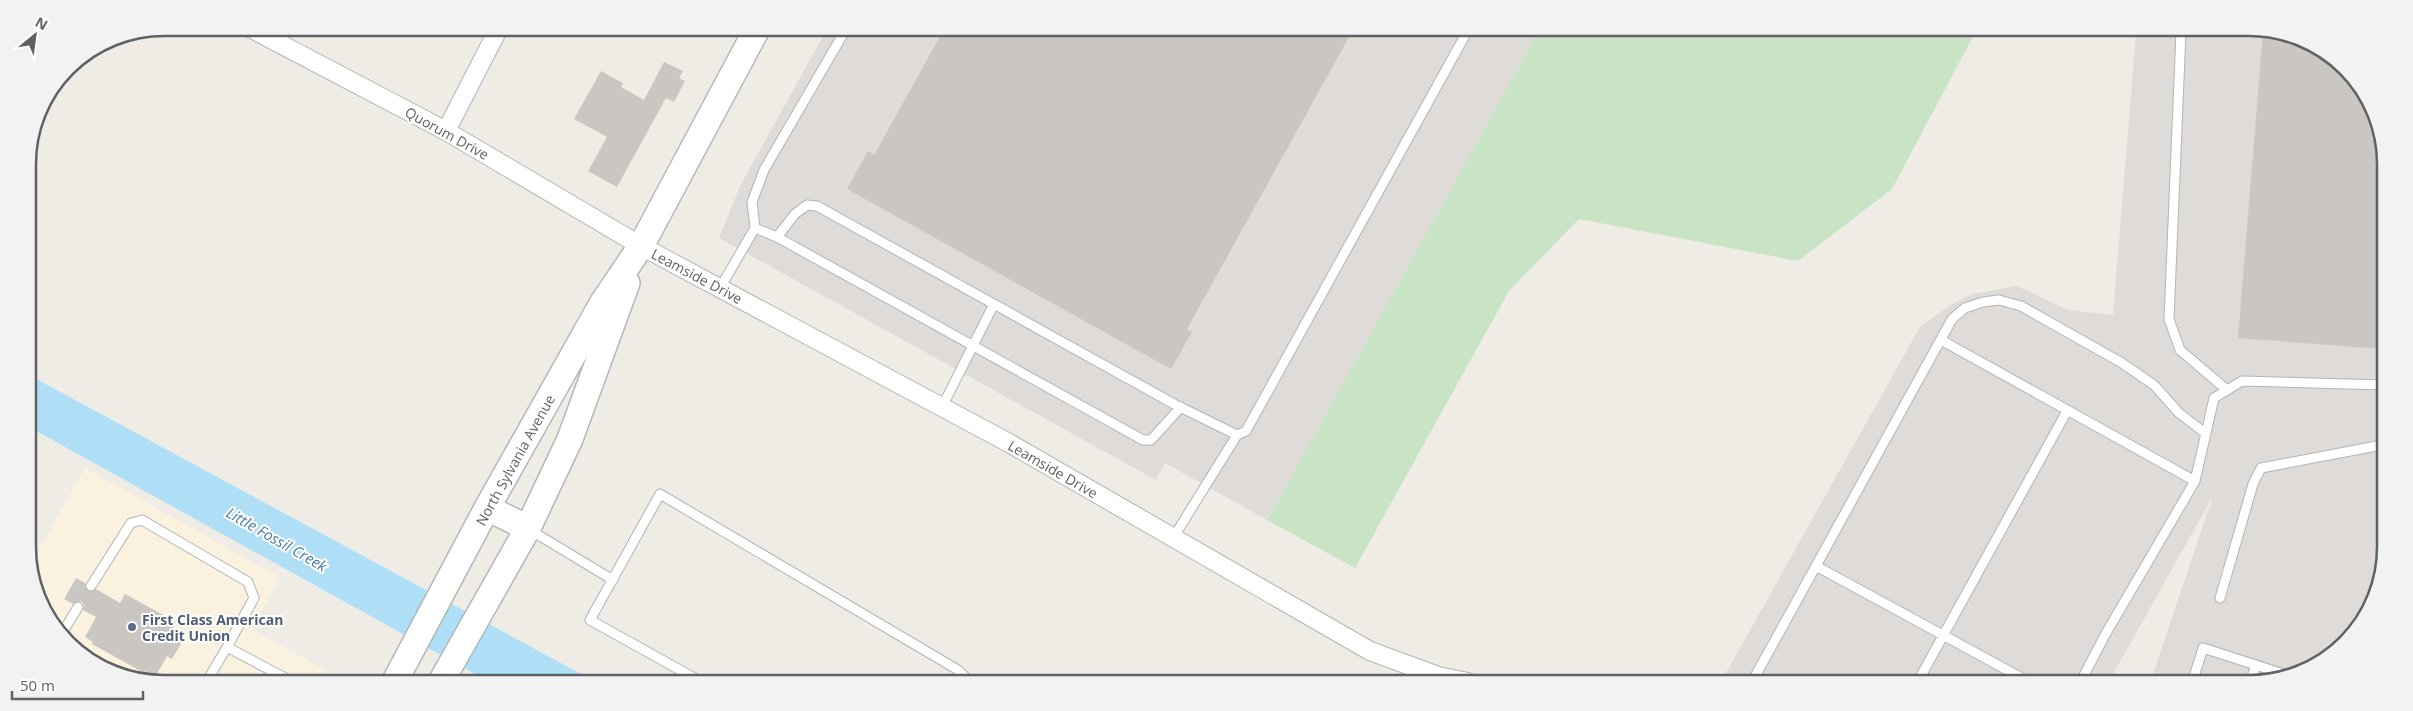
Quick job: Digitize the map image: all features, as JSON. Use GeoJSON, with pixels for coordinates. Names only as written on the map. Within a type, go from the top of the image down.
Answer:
{"type":"FeatureCollection","features":[{"type":"Feature","properties":{"kind":"street","name":"Quorum Drive"},"geometry":{"type":"LineString","coordinates":[[267,37],[446,130],[641,246]]}},
{"type":"Feature","properties":{"kind":"street"},"geometry":{"type":"LineString","coordinates":[[446,130],[494,37]]}},
{"type":"Feature","properties":{"kind":"street","name":"North Sylvania Avenue"},"geometry":{"type":"LineString","coordinates":[[399,675],[487,508],[603,302],[641,246],[753,37]]}},
{"type":"Feature","properties":{"kind":"street","name":"North Sylvania Avenue"},"geometry":{"type":"LineString","coordinates":[[445,675],[528,528],[570,439],[641,246]]}},
{"type":"Feature","properties":{"kind":"street","name":"Leamside Drive"},"geometry":{"type":"LineString","coordinates":[[641,246],[1009,443],[1370,651],[1434,674]]}},
{"type":"Feature","properties":{"kind":"street"},"geometry":{"type":"LineString","coordinates":[[487,508],[528,528]]}},
{"type":"Feature","properties":{"kind":"lane"},"geometry":{"type":"LineString","coordinates":[[1172,538],[1237,435],[1246,431],[1464,36]]}},
{"type":"Feature","properties":{"kind":"lane"},"geometry":{"type":"LineString","coordinates":[[2181,36],[2169,319],[2180,350],[2227,390]]}},
{"type":"Feature","properties":{"kind":"lane"},"geometry":{"type":"LineString","coordinates":[[720,288],[755,228],[752,202],[764,170],[842,37]]}},
{"type":"Feature","properties":{"kind":"lane"},"geometry":{"type":"LineString","coordinates":[[777,237],[795,214],[807,205],[817,206],[1181,407],[1237,435]]}},
{"type":"Feature","properties":{"kind":"lane"},"geometry":{"type":"LineString","coordinates":[[755,228],[777,237],[972,347],[1143,440],[1151,440],[1158,434],[1181,407]]}},
{"type":"Feature","properties":{"kind":"lane"},"geometry":{"type":"LineString","coordinates":[[1756,674],[1952,319],[1965,308],[1999,300],[2021,306],[2122,363],[2154,385],[2179,413],[2205,433]]}},
{"type":"Feature","properties":{"kind":"lane"},"geometry":{"type":"LineString","coordinates":[[942,407],[994,304]]}},
{"type":"Feature","properties":{"kind":"lane"},"geometry":{"type":"LineString","coordinates":[[1941,340],[2194,481]]}},
{"type":"Feature","properties":{"kind":"lane"},"geometry":{"type":"LineString","coordinates":[[2085,674],[2105,635],[2194,481],[2214,398],[2242,381],[2377,385]]}},
{"type":"Feature","properties":{"kind":"lane"},"geometry":{"type":"LineString","coordinates":[[1921,674],[2068,410]]}},
{"type":"Feature","properties":{"kind":"lane"},"geometry":{"type":"LineString","coordinates":[[2220,598],[2253,484],[2261,468],[2377,446]]}},
{"type":"Feature","properties":{"kind":"lane"},"geometry":{"type":"LineString","coordinates":[[689,675],[590,620],[660,494],[963,675]]}},
{"type":"Feature","properties":{"kind":"lane"},"geometry":{"type":"LineString","coordinates":[[90,586],[131,523],[142,520],[248,582],[254,598],[210,675]]}},
{"type":"Feature","properties":{"kind":"lane"},"geometry":{"type":"LineString","coordinates":[[528,528],[613,580]]}},
{"type":"Feature","properties":{"kind":"lane"},"geometry":{"type":"LineString","coordinates":[[1816,566],[2015,674]]}},
{"type":"Feature","properties":{"kind":"lane"},"geometry":{"type":"LineString","coordinates":[[65,628],[78,607]]}},
{"type":"Feature","properties":{"kind":"lane"},"geometry":{"type":"LineString","coordinates":[[227,646],[280,675]]}},
{"type":"Feature","properties":{"kind":"lane"},"geometry":{"type":"LineString","coordinates":[[2195,674],[2203,648],[2276,671]]}},
{"type":"Feature","properties":{"kind":"lane"},"geometry":{"type":"LineString","coordinates":[[2253,674],[2256,665]]}},
{"type":"Feature","properties":{"kind":"shaded area"},"geometry":{"type":"Polygon","coordinates":[[[1535,36],[1267,520],[1165,463],[1156,480],[719,238],[741,184],[823,37],[1535,36]]]}},
{"type":"Feature","properties":{"kind":"shaded area"},"geometry":{"type":"Polygon","coordinates":[[[2136,36],[2266,37],[2298,46],[2313,53],[2327,63],[2350,86],[2364,107],[2374,139],[2377,164],[2376,564],[2364,604],[2345,631],[2333,643],[2306,662],[2274,672],[2257,674],[2153,674],[2213,496],[2113,674],[1725,674],[1920,327],[1949,306],[1972,294],[2017,286],[2068,310],[2113,315],[2136,36]]]}},
{"type":"Feature","properties":{"kind":"shaded area"},"geometry":{"type":"Polygon","coordinates":[[[85,468],[279,577],[252,630],[335,675],[164,675],[147,674],[115,665],[100,658],[86,648],[63,625],[53,611],[41,580],[37,554],[85,468]]]}},
{"type":"Feature","properties":{"kind":"green space"},"geometry":{"type":"Polygon","coordinates":[[[1535,36],[1973,36],[1892,189],[1798,261],[1579,219],[1509,291],[1355,568],[1267,520],[1535,36]]]}},
{"type":"Feature","properties":{"kind":"water","name":"Little Fossil Creek"},"geometry":{"type":"Polygon","coordinates":[[[36,379],[582,675],[477,675],[36,431],[36,379]]]}},
{"type":"Feature","properties":{"kind":"building"},"geometry":{"type":"Polygon","coordinates":[[[1349,36],[1187,329],[1192,332],[1171,369],[847,189],[868,151],[874,155],[940,37],[1349,36]]]}},
{"type":"Feature","properties":{"kind":"building"},"geometry":{"type":"Polygon","coordinates":[[[2263,37],[2266,37],[2298,46],[2313,53],[2327,63],[2350,86],[2364,107],[2370,123],[2377,164],[2377,349],[2238,338],[2263,37]]]}},
{"type":"Feature","properties":{"kind":"building"},"geometry":{"type":"Polygon","coordinates":[[[664,62],[683,71],[679,78],[685,81],[674,102],[666,98],[617,187],[588,171],[607,137],[574,119],[601,71],[623,83],[621,87],[644,100],[664,62]]]}},
{"type":"Feature","properties":{"kind":"building","name":"First Class American Credit Union"},"geometry":{"type":"Polygon","coordinates":[[[76,578],[85,583],[88,591],[96,589],[120,603],[125,594],[176,622],[171,632],[184,639],[172,659],[167,656],[156,675],[145,671],[144,673],[92,644],[93,642],[85,637],[96,617],[83,610],[84,604],[81,601],[73,604],[64,599],[76,578]]]}},
{"type":"Feature","properties":{"kind":"place","name":"First Class American Credit Union"},"geometry":{"type":"Point","coordinates":[132,627]}}]}
